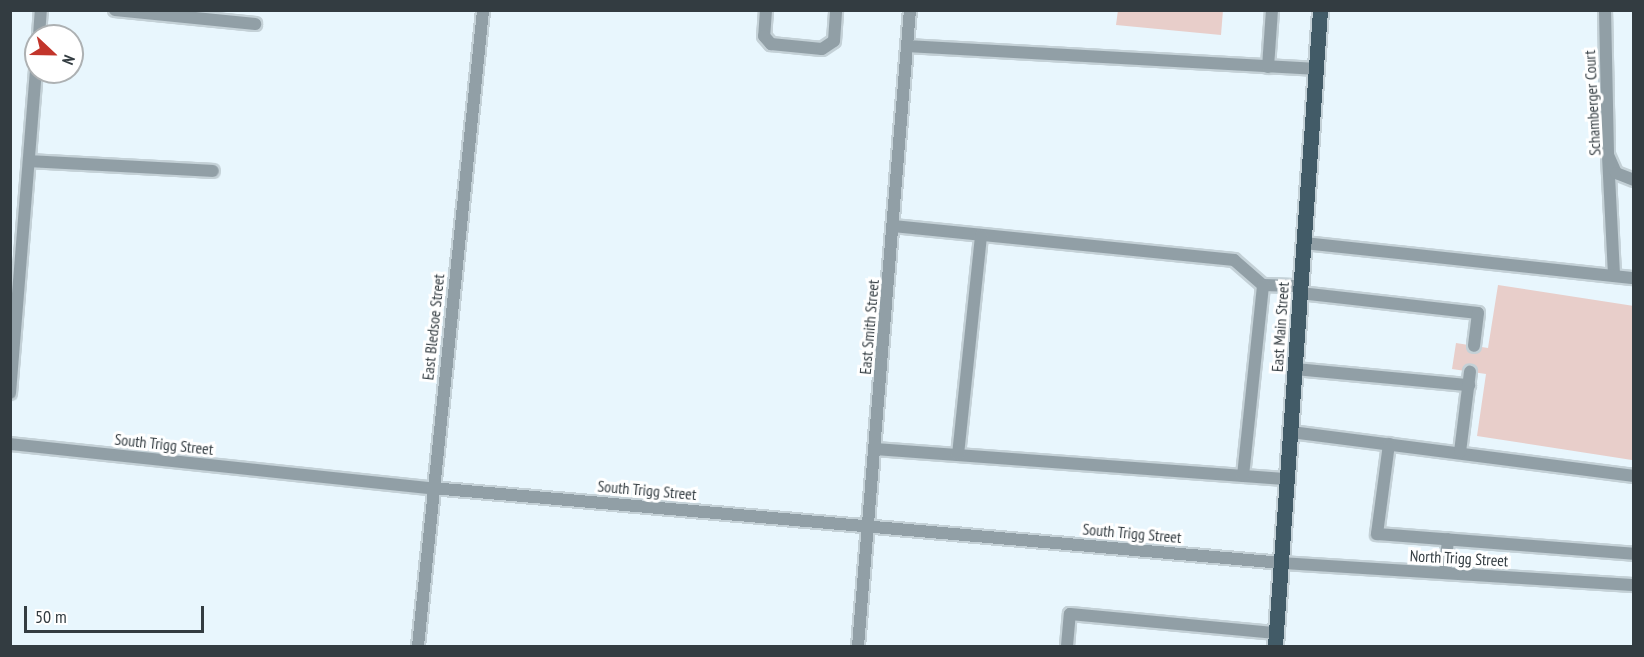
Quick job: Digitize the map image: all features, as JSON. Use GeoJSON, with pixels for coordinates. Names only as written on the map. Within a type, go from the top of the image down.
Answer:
{"type":"FeatureCollection","features":[{"type":"Feature","properties":{"kind":"main road","name":"East Main Street"},"geometry":{"type":"LineString","coordinates":[[1276,640],[1320,10]]}},
{"type":"Feature","properties":{"kind":"street"},"geometry":{"type":"LineString","coordinates":[[115,10],[255,24]]}},
{"type":"Feature","properties":{"kind":"street","name":"East Bledsoe Street"},"geometry":{"type":"LineString","coordinates":[[418,646],[432,488],[483,10]]}},
{"type":"Feature","properties":{"kind":"street"},"geometry":{"type":"LineString","coordinates":[[766,10],[764,36],[771,44],[822,50],[834,41],[836,10]]}},
{"type":"Feature","properties":{"kind":"street","name":"East Smith Street"},"geometry":{"type":"LineString","coordinates":[[858,646],[910,10]]}},
{"type":"Feature","properties":{"kind":"street"},"geometry":{"type":"LineString","coordinates":[[1268,67],[1272,10]]}},
{"type":"Feature","properties":{"kind":"street","name":"Schamberger Court"},"geometry":{"type":"LineString","coordinates":[[1605,10],[1608,155],[1616,173],[1634,180]]}},
{"type":"Feature","properties":{"kind":"street"},"geometry":{"type":"LineString","coordinates":[[908,46],[1316,69]]}},
{"type":"Feature","properties":{"kind":"street"},"geometry":{"type":"LineString","coordinates":[[10,393],[14,312],[35,84]]}},
{"type":"Feature","properties":{"kind":"street"},"geometry":{"type":"LineString","coordinates":[[1608,155],[1614,276]]}},
{"type":"Feature","properties":{"kind":"street"},"geometry":{"type":"LineString","coordinates":[[29,161],[213,171]]}},
{"type":"Feature","properties":{"kind":"street"},"geometry":{"type":"LineString","coordinates":[[893,226],[1234,260],[1263,285],[1478,313],[1474,346]]}},
{"type":"Feature","properties":{"kind":"street"},"geometry":{"type":"LineString","coordinates":[[958,456],[981,235]]}},
{"type":"Feature","properties":{"kind":"street"},"geometry":{"type":"LineString","coordinates":[[1304,243],[1634,278]]}},
{"type":"Feature","properties":{"kind":"street"},"geometry":{"type":"LineString","coordinates":[[1243,476],[1263,285]]}},
{"type":"Feature","properties":{"kind":"street"},"geometry":{"type":"LineString","coordinates":[[1295,369],[1469,385]]}},
{"type":"Feature","properties":{"kind":"street"},"geometry":{"type":"LineString","coordinates":[[1460,452],[1470,372]]}},
{"type":"Feature","properties":{"kind":"street"},"geometry":{"type":"LineString","coordinates":[[1291,432],[1634,476]]}},
{"type":"Feature","properties":{"kind":"street","name":"South Trigg Street"},"geometry":{"type":"LineString","coordinates":[[10,444],[432,488],[1282,563]]}},
{"type":"Feature","properties":{"kind":"street"},"geometry":{"type":"LineString","coordinates":[[1389,444],[1377,534],[1634,554]]}},
{"type":"Feature","properties":{"kind":"street"},"geometry":{"type":"LineString","coordinates":[[875,449],[1288,479]]}},
{"type":"Feature","properties":{"kind":"street"},"geometry":{"type":"LineString","coordinates":[[1445,573],[1448,539]]}},
{"type":"Feature","properties":{"kind":"street","name":"North Trigg Street"},"geometry":{"type":"LineString","coordinates":[[1282,563],[1634,585]]}},
{"type":"Feature","properties":{"kind":"street"},"geometry":{"type":"LineString","coordinates":[[1067,646],[1070,614],[1276,640]]}},
{"type":"Feature","properties":{"kind":"building"},"geometry":{"type":"Polygon","coordinates":[[[1118,10],[1223,10],[1221,35],[1116,25],[1118,10]]]}},
{"type":"Feature","properties":{"kind":"building"},"geometry":{"type":"Polygon","coordinates":[[[1498,285],[1634,306],[1632,460],[1477,436],[1486,374],[1452,369],[1456,343],[1488,348],[1498,285]]]}}]}
